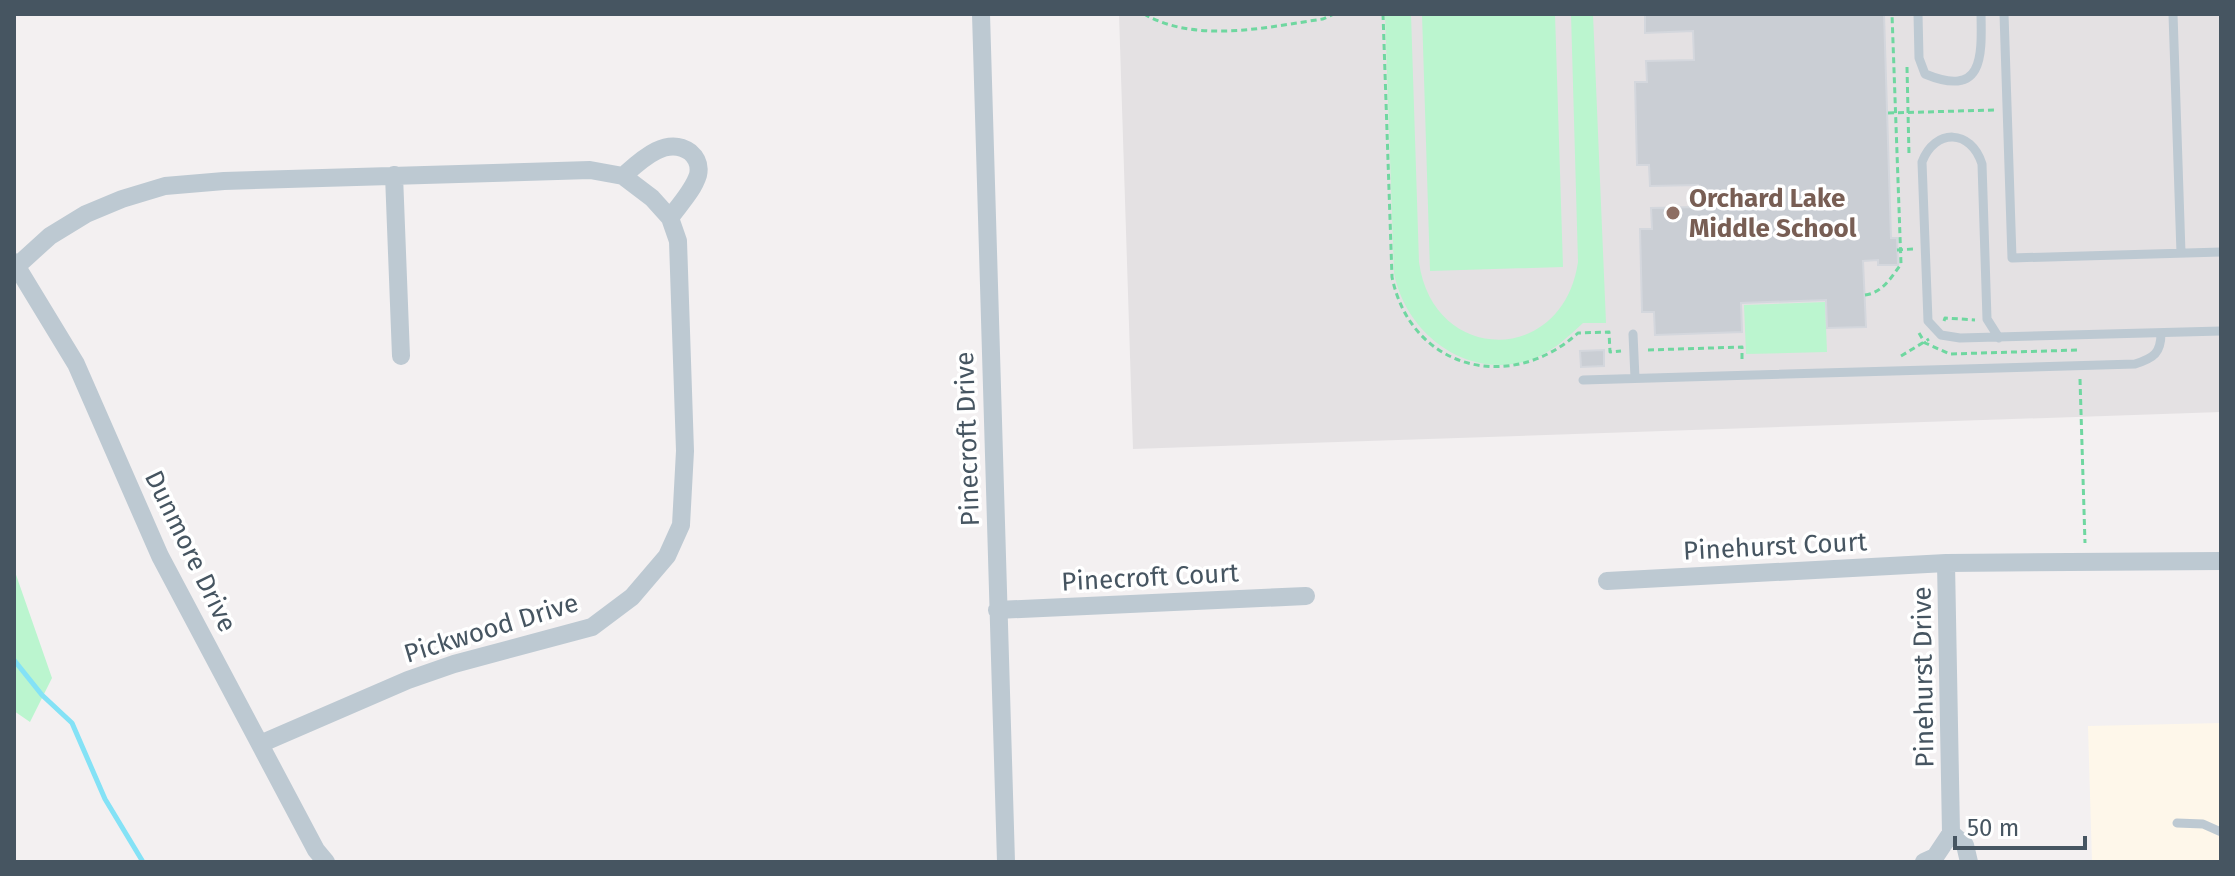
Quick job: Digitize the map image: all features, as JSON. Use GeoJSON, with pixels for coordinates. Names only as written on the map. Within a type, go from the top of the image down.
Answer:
{"type":"FeatureCollection","features":[{"type":"Feature","properties":{"kind":"street","name":"Pinecroft Drive"},"geometry":{"type":"LineString","coordinates":[[981,14],[1006,862]]}},
{"type":"Feature","properties":{"kind":"street"},"geometry":{"type":"LineString","coordinates":[[16,263],[50,236],[86,214],[165,186],[224,181],[590,170],[623,176],[652,198],[670,218],[698,174],[698,163],[692,153],[679,146],[666,147],[640,161],[623,176]]}},
{"type":"Feature","properties":{"kind":"street"},"geometry":{"type":"LineString","coordinates":[[394,175],[401,356]]}},
{"type":"Feature","properties":{"kind":"street","name":"Pickwood Drive"},"geometry":{"type":"LineString","coordinates":[[260,744],[419,676],[511,647],[592,627],[632,597],[667,556],[681,525],[685,451],[678,241],[670,218]]}},
{"type":"Feature","properties":{"kind":"street","name":"Dunmore Drive"},"geometry":{"type":"LineString","coordinates":[[16,263],[76,364],[160,556],[316,850],[326,862]]}},
{"type":"Feature","properties":{"kind":"street","name":"Pinehurst Drive"},"geometry":{"type":"LineString","coordinates":[[1951,833],[1946,563],[2221,561]]}},
{"type":"Feature","properties":{"kind":"street","name":"Pinehurst Court"},"geometry":{"type":"LineString","coordinates":[[1607,581],[1946,563]]}},
{"type":"Feature","properties":{"kind":"street","name":"Pinecroft Court"},"geometry":{"type":"LineString","coordinates":[[997,610],[1306,596]]}},
{"type":"Feature","properties":{"kind":"street"},"geometry":{"type":"LineString","coordinates":[[1924,862],[1935,857],[1951,833],[1965,845],[1969,862]]}},
{"type":"Feature","properties":{"kind":"lane"},"geometry":{"type":"LineString","coordinates":[[1918,14],[1919,58],[1925,74],[1943,82],[1961,82],[1977,71],[1982,56],[1981,14]]}},
{"type":"Feature","properties":{"kind":"lane"},"geometry":{"type":"LineString","coordinates":[[2004,14],[2012,258],[2221,252]]}},
{"type":"Feature","properties":{"kind":"lane"},"geometry":{"type":"LineString","coordinates":[[2173,14],[2181,253]]}},
{"type":"Feature","properties":{"kind":"lane"},"geometry":{"type":"LineString","coordinates":[[1999,338],[1987,319],[1982,164],[1977,148],[1962,139],[1942,138],[1928,146],[1922,162],[1928,321],[1941,335],[1999,338],[2221,331]]}},
{"type":"Feature","properties":{"kind":"lane"},"geometry":{"type":"LineString","coordinates":[[1583,380],[2135,364],[2153,359],[2161,347],[2161,333]]}},
{"type":"Feature","properties":{"kind":"lane"},"geometry":{"type":"LineString","coordinates":[[1633,334],[1635,378]]}},
{"type":"Feature","properties":{"kind":"lane"},"geometry":{"type":"LineString","coordinates":[[2177,823],[2203,824],[2221,832]]}},
{"type":"Feature","properties":{"kind":"path"},"geometry":{"type":"LineString","coordinates":[[1144,14],[1193,29],[1237,31],[1323,19],[1334,14]]}},
{"type":"Feature","properties":{"kind":"path"},"geometry":{"type":"LineString","coordinates":[[1383,14],[1392,277],[1401,308],[1424,339],[1441,352],[1477,366],[1517,366],[1535,361],[1564,346],[1578,333],[1609,332],[1610,352],[1742,347],[1742,362]]}},
{"type":"Feature","properties":{"kind":"path"},"geometry":{"type":"LineString","coordinates":[[1865,295],[1880,290],[1901,264],[1892,14]]}},
{"type":"Feature","properties":{"kind":"path"},"geometry":{"type":"LineString","coordinates":[[1888,113],[2007,110]]}},
{"type":"Feature","properties":{"kind":"path"},"geometry":{"type":"LineString","coordinates":[[1900,357],[1925,343],[1945,318],[1987,319]]}},
{"type":"Feature","properties":{"kind":"path"},"geometry":{"type":"LineString","coordinates":[[2080,365],[2086,563]]}},
{"type":"Feature","properties":{"kind":"shaded area","name":"Orchard Lake Middle School"},"geometry":{"type":"Polygon","coordinates":[[[1119,14],[2221,14],[2221,412],[1133,449],[1119,14]]]}},
{"type":"Feature","properties":{"kind":"shaded area"},"geometry":{"type":"Polygon","coordinates":[[[2221,723],[2221,862],[2092,862],[2088,726],[2221,723]]]}},
{"type":"Feature","properties":{"kind":"green space"},"geometry":{"type":"Polygon","coordinates":[[[1385,14],[1411,14],[1419,262],[1429,296],[1448,320],[1472,335],[1498,340],[1525,335],[1549,320],[1567,296],[1578,262],[1571,14],[1593,14],[1606,323],[1583,323],[1553,348],[1533,359],[1509,364],[1486,364],[1444,348],[1426,334],[1412,316],[1394,273],[1385,14]]]}},
{"type":"Feature","properties":{"kind":"green space"},"geometry":{"type":"Polygon","coordinates":[[[1422,14],[1555,14],[1563,267],[1430,271],[1422,14]]]}},
{"type":"Feature","properties":{"kind":"green space"},"geometry":{"type":"Polygon","coordinates":[[[1825,302],[1827,352],[1746,354],[1744,305],[1825,302]]]}},
{"type":"Feature","properties":{"kind":"green space"},"geometry":{"type":"Polygon","coordinates":[[[14,569],[52,678],[30,722],[14,711],[14,569]]]}},
{"type":"Feature","properties":{"kind":"building"},"geometry":{"type":"Polygon","coordinates":[[[1645,14],[1884,14],[1891,238],[1897,238],[1898,265],[1878,265],[1878,260],[1863,261],[1866,327],[1827,328],[1826,300],[1741,303],[1742,332],[1655,335],[1654,312],[1642,312],[1640,229],[1652,229],[1651,208],[1698,207],[1698,185],[1650,186],[1649,165],[1637,165],[1635,82],[1647,82],[1646,61],[1694,60],[1693,31],[1645,33],[1645,14]]]}},
{"type":"Feature","properties":{"kind":"building"},"geometry":{"type":"Polygon","coordinates":[[[1604,350],[1604,366],[1581,367],[1580,351],[1604,350]]]}},
{"type":"Feature","properties":{"kind":"waterway"},"geometry":{"type":"LineString","coordinates":[[14,660],[42,695],[72,723],[105,799],[143,862]]}},
{"type":"Feature","properties":{"kind":"place","name":"Orchard Lake Middle School"},"geometry":{"type":"Point","coordinates":[1673,213]}}]}
